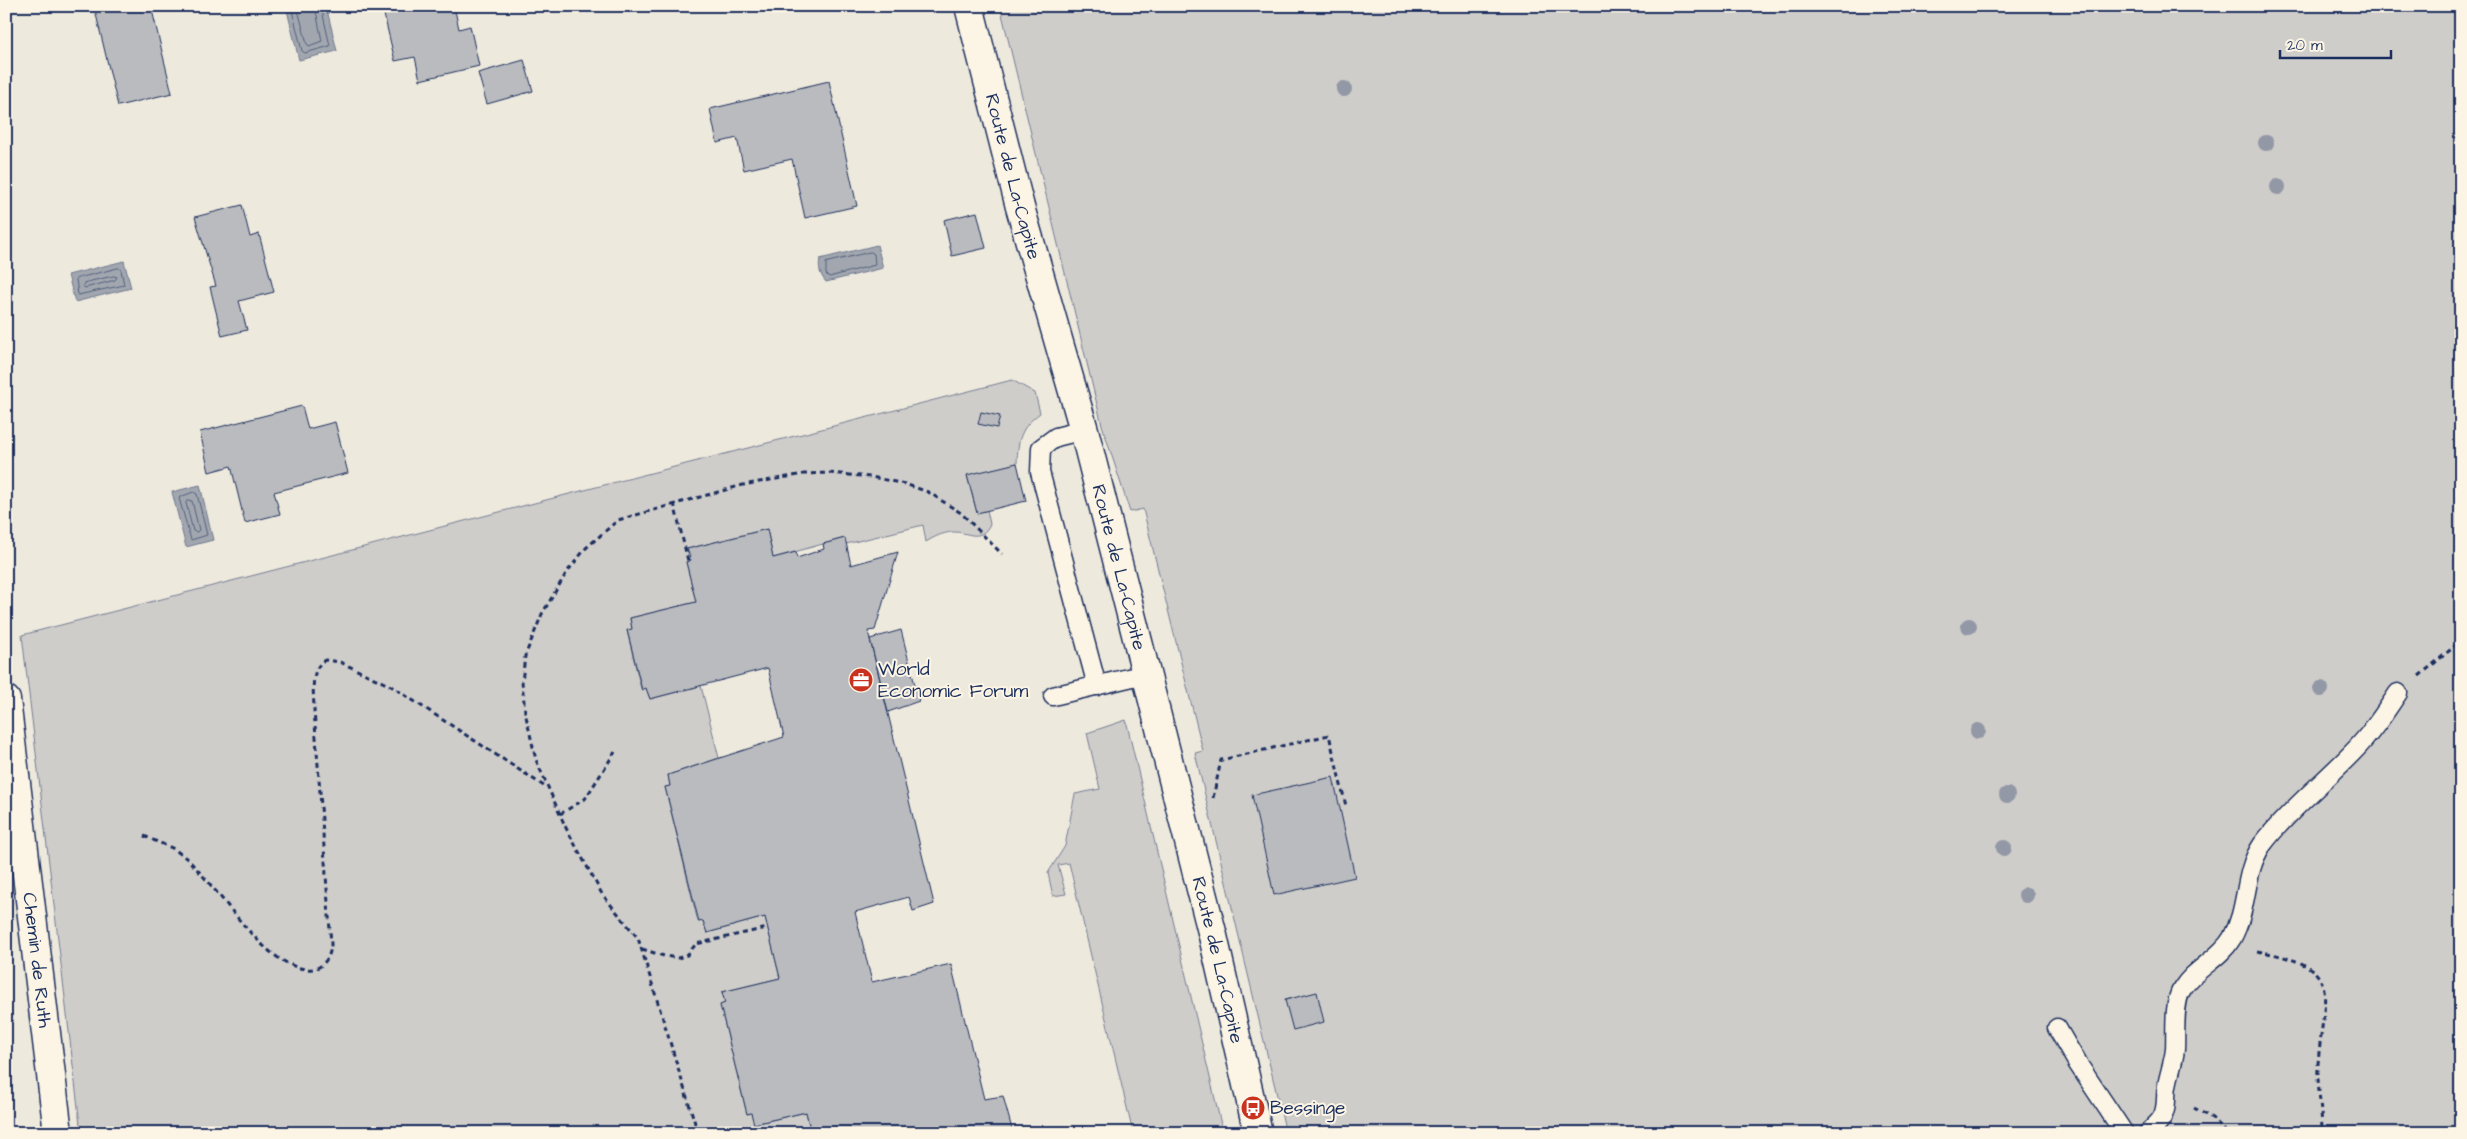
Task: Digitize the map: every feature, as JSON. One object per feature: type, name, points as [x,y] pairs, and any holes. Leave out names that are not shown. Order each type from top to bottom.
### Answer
[{"type":"street","name":"Route de La-Capite","points":[[969,6],[1023,216],[1084,430],[1213,936],[1258,1133]]},
{"type":"street","name":"Chemin de Ruth","points":[[6,700],[58,1133]]},
{"type":"lane","points":[[1084,430],[1056,437],[1041,448],[1040,472],[1097,686]]},
{"type":"lane","points":[[1053,696],[1145,674]]},
{"type":"lane","points":[[2148,1133],[2161,1119],[2165,1111],[2166,1088],[2175,1051],[2175,1021],[2181,990],[2203,966],[2217,957],[2226,946],[2244,911],[2250,871],[2255,856],[2280,824],[2359,746],[2398,693]]},
{"type":"lane","points":[[2058,1028],[2078,1064],[2124,1133]]},
{"type":"path","points":[[698,1133],[638,938],[602,894],[560,814],[530,739],[522,695],[525,656],[534,630],[557,588],[593,540],[618,520],[744,485],[804,474],[829,473],[871,477],[917,487],[961,512],[1002,554]]},
{"type":"path","points":[[674,503],[688,561]]},
{"type":"path","points":[[2398,693],[2461,641]]},
{"type":"path","points":[[144,836],[165,844],[186,858],[261,942],[276,956],[304,969],[316,968],[324,963],[331,944],[314,710],[315,670],[325,660],[340,662],[391,686],[548,788]]},
{"type":"path","points":[[1220,760],[1329,735],[1346,806]]},
{"type":"path","points":[[560,814],[585,799],[615,752]]},
{"type":"path","points":[[642,948],[664,956],[678,958],[687,955],[696,944],[767,928]]},
{"type":"path","points":[[2226,946],[2294,958],[2315,972],[2323,982],[2326,997],[2318,1065],[2322,1133]]},
{"type":"path","points":[[2165,1111],[2186,1107],[2195,1108],[2212,1118],[2228,1133]]},
{"type":"shaded area","points":[[1000,6],[2461,6],[2461,1133],[1286,1133],[1195,753],[1203,751],[1143,509],[1130,512],[1102,425]]},
{"type":"shaded area","points":[[1012,380],[1035,393],[1040,413],[1033,418],[1021,435],[1017,463],[967,476],[977,513],[987,510],[990,524],[982,534],[973,535],[952,532],[926,542],[923,525],[846,544],[844,538],[773,558],[767,529],[687,549],[691,560],[686,562],[696,602],[630,618],[632,629],[627,631],[641,689],[646,688],[650,699],[701,686],[719,758],[668,775],[670,786],[665,787],[698,922],[703,921],[707,933],[765,917],[780,978],[722,992],[725,1003],[720,1005],[747,1114],[751,1113],[755,1124],[806,1112],[811,1133],[81,1133],[22,635]]},
{"type":"shaded area","points":[[1126,720],[1223,1133],[1133,1133],[1069,863],[1058,865],[1066,894],[1053,896],[1048,873],[1065,846],[1075,794],[1100,789],[1087,733]]},
{"type":"water","points":[[286,6],[326,6],[337,51],[299,60]]},
{"type":"water","points":[[877,245],[883,268],[826,282],[822,277],[819,268],[820,259]]},
{"type":"water","points":[[124,261],[131,288],[75,302],[68,275]]},
{"type":"water","points":[[200,485],[213,540],[186,547],[172,492]]},
{"type":"building","points":[[94,6],[151,6],[172,93],[118,106]]},
{"type":"building","points":[[382,6],[454,6],[459,29],[470,26],[479,66],[420,80],[415,57],[395,61]]},
{"type":"building","points":[[524,60],[533,91],[487,104],[478,73]]},
{"type":"building","points":[[829,81],[857,206],[805,218],[792,159],[744,170],[737,138],[717,143],[710,109]]},
{"type":"building","points":[[242,205],[250,237],[259,234],[274,292],[239,301],[247,330],[222,336],[210,287],[216,286],[195,217]]},
{"type":"building","points":[[977,212],[986,248],[952,256],[944,220]]},
{"type":"building","points":[[302,406],[308,429],[335,422],[348,473],[274,492],[280,514],[245,523],[231,466],[209,472],[200,432]]},
{"type":"building","points":[[981,412],[1000,416],[997,428],[978,424]]},
{"type":"building","points":[[1017,463],[1026,501],[977,513],[967,475]]},
{"type":"building","points":[[767,529],[773,558],[796,552],[797,558],[824,549],[823,544],[845,538],[851,565],[898,552],[875,630],[868,631],[934,904],[913,911],[909,897],[855,912],[872,982],[951,964],[984,1099],[1003,1096],[1013,1133],[811,1133],[806,1112],[754,1124],[751,1113],[747,1114],[720,1005],[725,1003],[722,992],[780,978],[765,917],[707,933],[703,921],[699,922],[665,787],[670,786],[668,775],[784,737],[768,668],[650,699],[646,688],[642,690],[627,630],[632,629],[630,618],[696,602],[686,562],[691,560],[687,549]]},
{"type":"building","points":[[901,630],[919,701],[888,712],[870,639]]},
{"type":"building","points":[[1333,777],[1355,877],[1274,895],[1252,795]]},
{"type":"building","points":[[1317,992],[1324,1022],[1293,1030],[1285,1000]]},
{"type":"place","name":"World Economic Forum","points":[[861,680]]},
{"type":"place","name":"Bessinge","points":[[1253,1108]]}]
